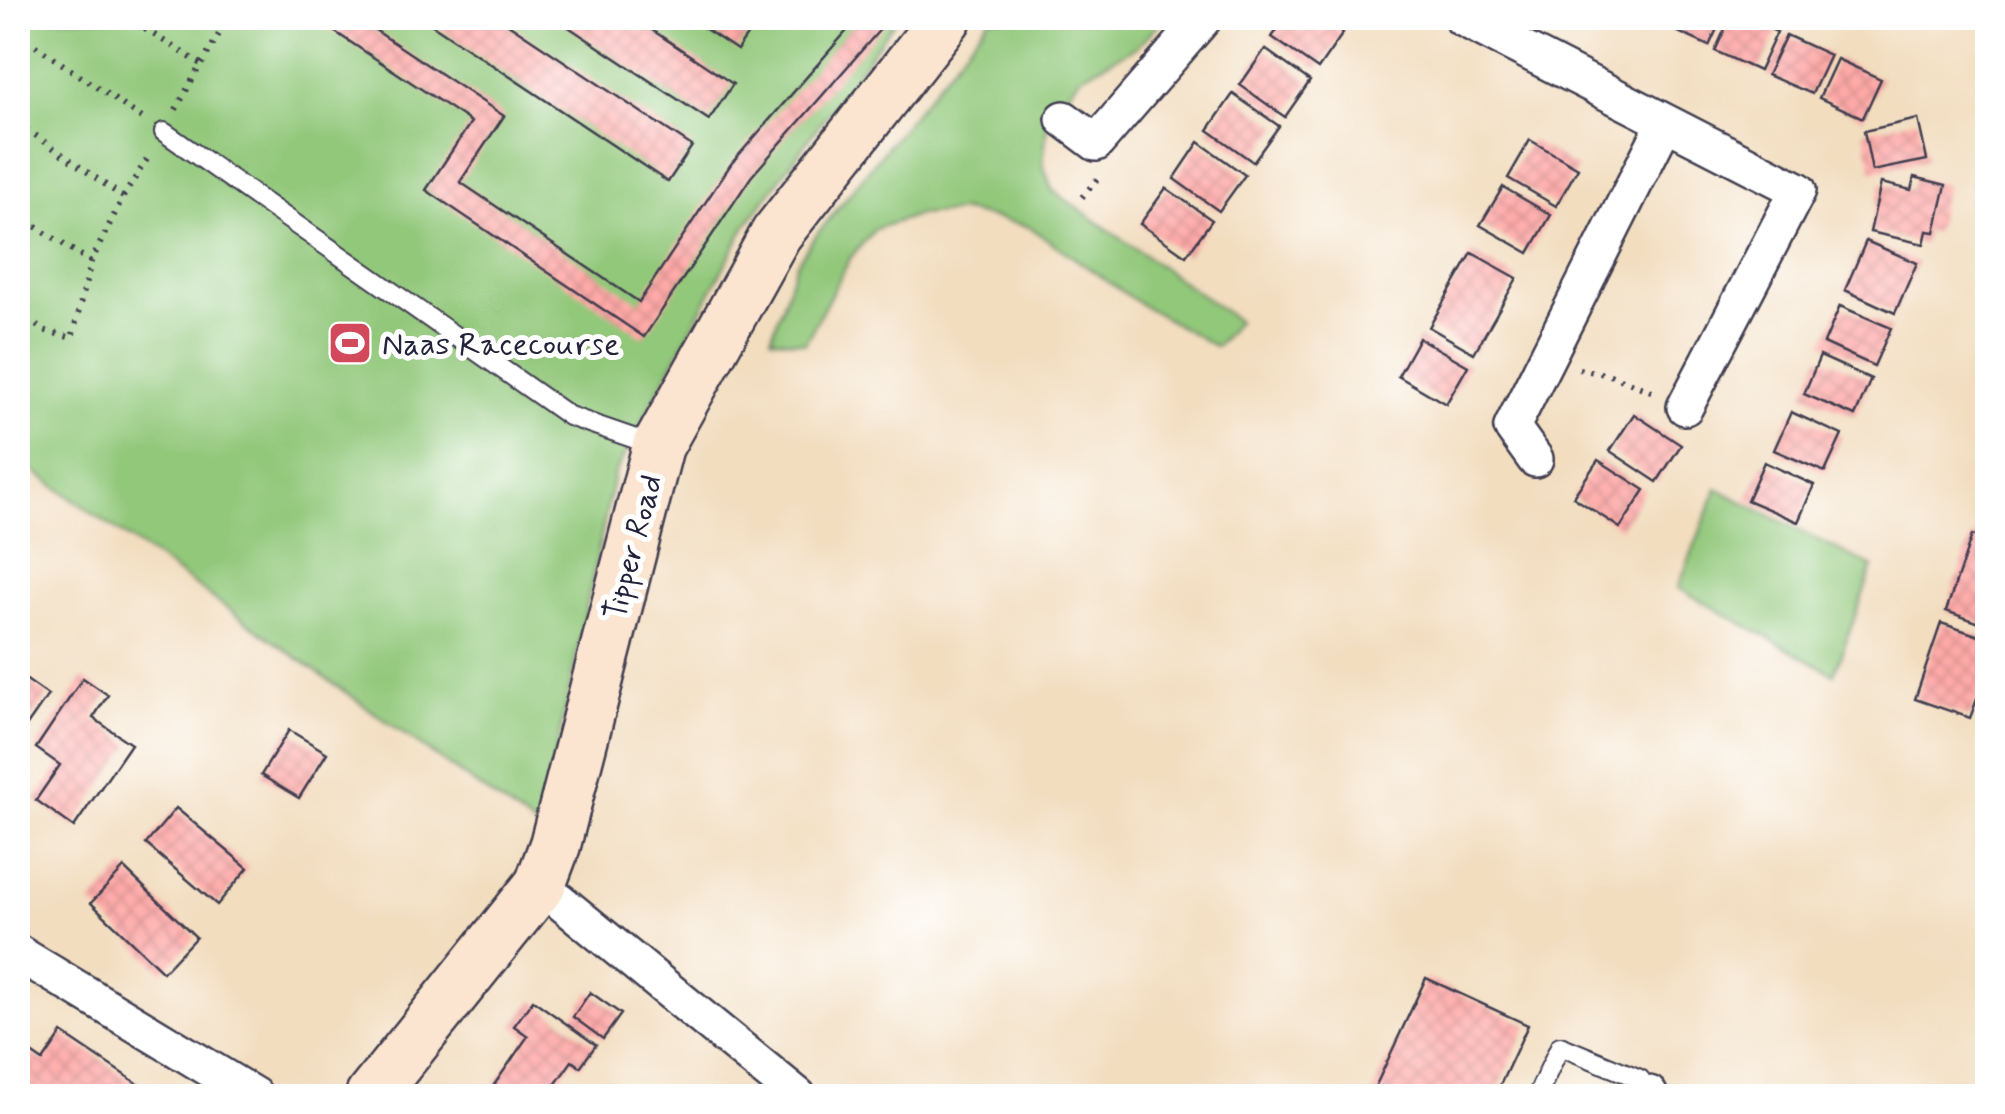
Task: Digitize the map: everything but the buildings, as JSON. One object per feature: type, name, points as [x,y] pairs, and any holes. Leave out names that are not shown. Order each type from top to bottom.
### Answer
[{"type":"street","name":"Tipper Road","points":[[371,1096],[540,885],[555,844],[658,446],[776,234],[946,18]]},
{"type":"street","points":[[1064,119],[1096,143],[1204,18]]},
{"type":"street","points":[[1462,18],[1798,190],[1685,406]]},
{"type":"street","points":[[1534,459],[1512,427],[1665,123]]},
{"type":"street","points":[[540,885],[798,1096]]},
{"type":"street","points":[[18,952],[255,1096]]},
{"type":"lane","points":[[164,132],[569,416],[658,446]]},
{"type":"lane","points":[[1537,1096],[1560,1046],[1640,1079],[1648,1095]]},
{"type":"path","points":[[127,18],[201,64]]},
{"type":"path","points":[[18,313],[44,330],[72,338],[91,262],[123,197],[228,18]]},
{"type":"path","points":[[18,34],[164,132]]},
{"type":"path","points":[[18,123],[123,197]]},
{"type":"path","points":[[18,215],[91,262]]},
{"type":"path","points":[[1570,373],[1582,368],[1610,375],[1685,406]]},
{"type":"green space","name":"Naas Racecourse","points":[[18,18],[897,18],[745,227],[614,475],[540,830],[18,460]]},
{"type":"green space","points":[[990,18],[1164,18],[1139,45],[1080,77],[1047,126],[1043,164],[1052,190],[1238,321],[1216,347],[1137,302],[1030,227],[965,211],[917,215],[875,229],[851,257],[805,343],[771,338],[797,263],[811,242]]},
{"type":"green space","points":[[1717,489],[1873,567],[1834,674],[1678,588]]},
{"type":"place","name":"Naas Racecourse","points":[[350,343]]}]
